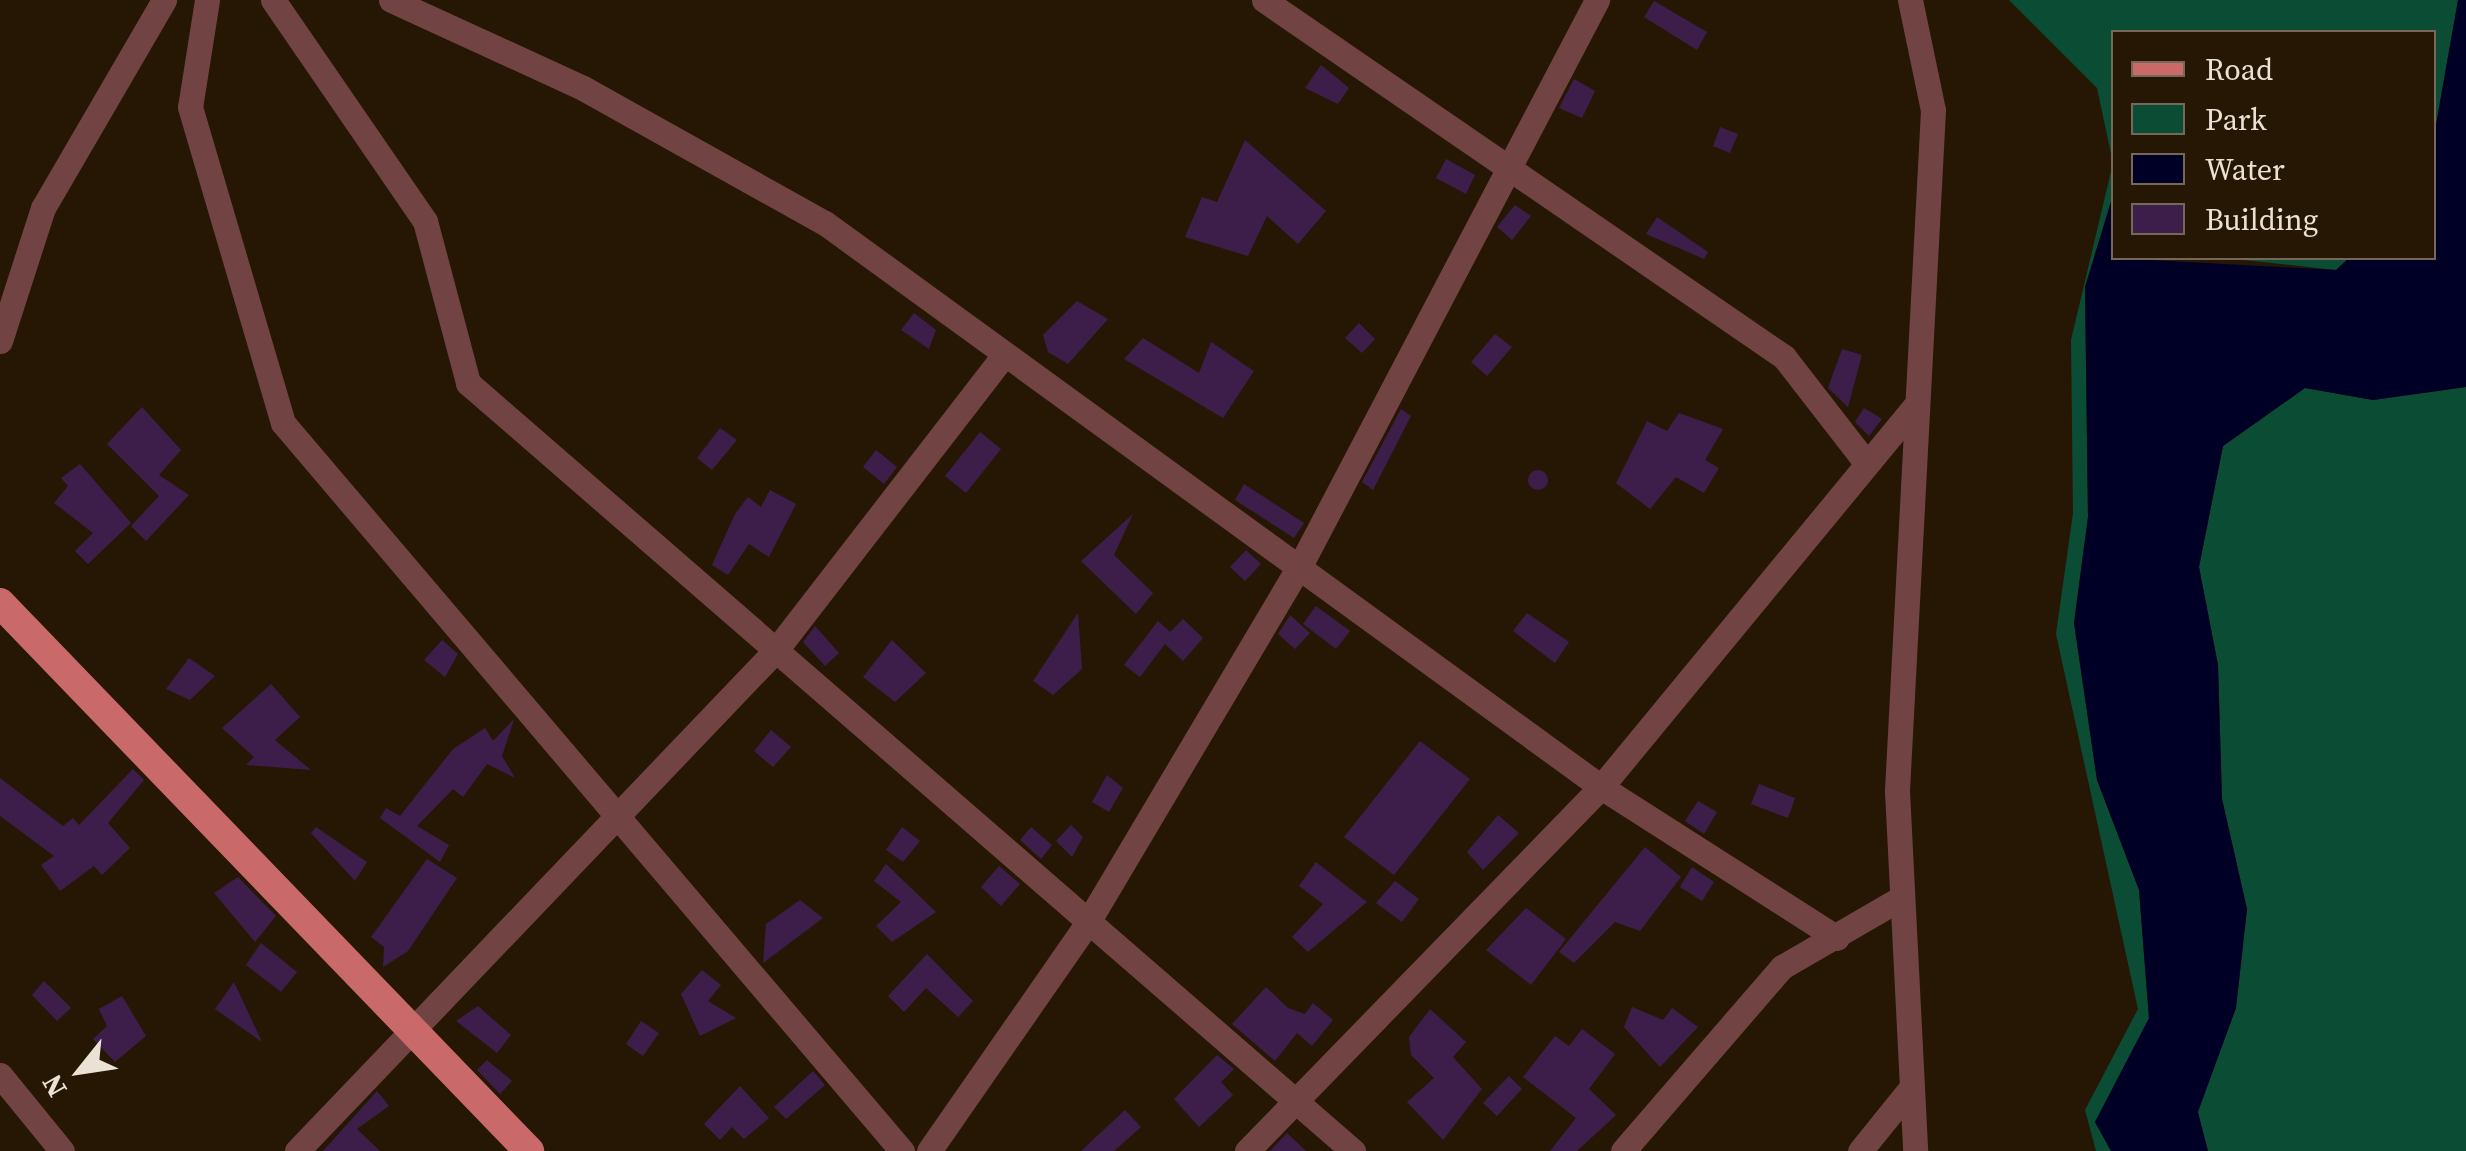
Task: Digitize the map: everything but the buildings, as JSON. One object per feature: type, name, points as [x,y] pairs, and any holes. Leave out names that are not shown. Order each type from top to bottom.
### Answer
[{"type":"main road","points":[[0,603],[415,1026],[530,1151]]},
{"type":"street","points":[[0,340],[43,208],[164,0]]},
{"type":"street","points":[[206,0],[190,107],[283,423],[618,810],[902,1151]]},
{"type":"street","points":[[273,0],[425,221],[468,382],[1353,1151]]},
{"type":"street","points":[[391,0],[584,88],[825,223],[1302,562],[1600,787],[1837,938]]},
{"type":"street","points":[[1264,0],[1512,163],[1784,357],[1867,464]]},
{"type":"street","points":[[930,1151],[1088,922],[1302,562],[1597,0]]},
{"type":"street","points":[[1910,0],[1933,110],[1897,792],[1907,1093],[1914,1151]]},
{"type":"street","points":[[297,1151],[618,810],[776,650],[1005,354]]},
{"type":"street","points":[[1247,1151],[1600,787],[1918,403]]},
{"type":"street","points":[[1623,1151],[1782,966],[1837,938],[1900,898]]},
{"type":"street","points":[[0,1075],[62,1151]]},
{"type":"street","points":[[1860,1151],[1907,1093]]},
{"type":"green space","points":[[2009,0],[2458,0],[2436,125],[2436,30],[2111,30],[2111,154],[2097,88]]},
{"type":"green space","points":[[2111,171],[2111,202],[2085,287],[2088,517],[2074,623],[2097,780],[2139,890],[2149,1019],[2095,1122],[2111,1151],[2096,1151],[2085,1110],[2138,1009],[2056,634],[2073,513],[2071,340]]},
{"type":"green space","points":[[2244,260],[2347,260],[2336,270]]},
{"type":"green space","points":[[2466,387],[2466,1151],[2208,1151],[2197,1112],[2236,1008],[2247,909],[2222,799],[2218,665],[2199,567],[2223,446],[2305,388],[2373,400]]},
{"type":"water","points":[[2458,0],[2466,0],[2466,387],[2373,400],[2305,388],[2223,446],[2199,567],[2218,665],[2222,799],[2247,909],[2236,1008],[2198,1112],[2208,1151],[2111,1151],[2095,1122],[2149,1018],[2139,890],[2097,780],[2074,623],[2088,517],[2085,287],[2111,202],[2111,260],[2336,270],[2347,260],[2436,260],[2436,125]]}]
